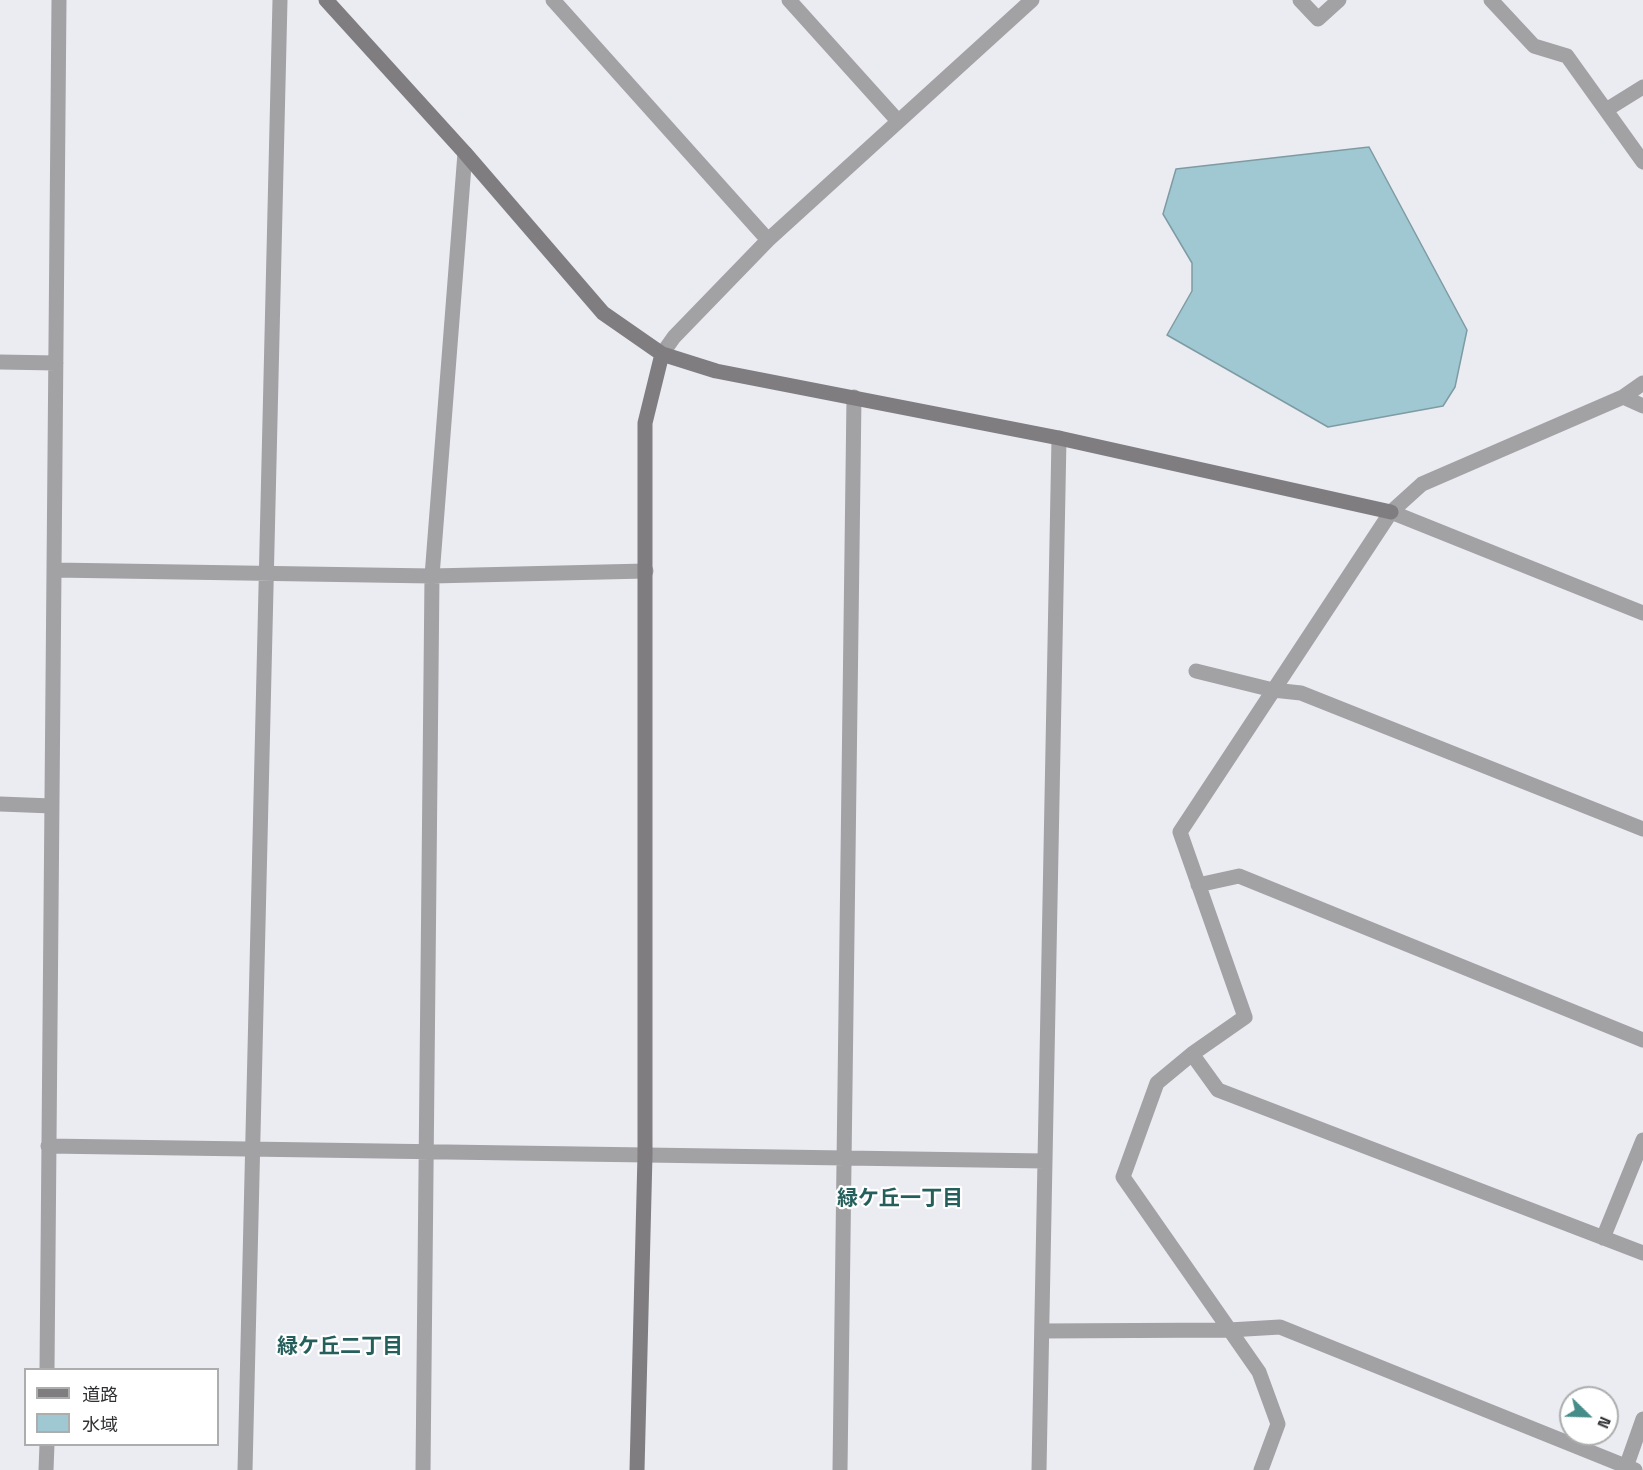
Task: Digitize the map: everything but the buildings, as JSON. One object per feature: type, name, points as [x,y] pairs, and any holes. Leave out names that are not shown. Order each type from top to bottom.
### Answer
[{"type":"street","points":[[47,1368],[59,0]]},
{"type":"street","points":[[245,1470],[280,0]]},
{"type":"street","points":[[326,0],[465,153],[603,313],[662,354],[716,371],[1059,438],[1391,512],[1643,613]]},
{"type":"street","points":[[553,0],[768,240]]},
{"type":"street","points":[[789,0],[898,121]]},
{"type":"street","points":[[1300,0],[1318,20],[1339,0]]},
{"type":"street","points":[[1491,0],[1534,46],[1567,56],[1643,162]]},
{"type":"street","points":[[637,1470],[645,1155],[645,423],[662,354],[674,337],[768,240],[1028,1]]},
{"type":"street","points":[[1606,110],[1643,87]]},
{"type":"street","points":[[423,1470],[432,576],[465,153]]},
{"type":"street","points":[[0,362],[56,363]]},
{"type":"street","points":[[1261,1470],[1278,1424],[1258,1372],[1123,1177],[1157,1083],[1192,1054],[1245,1017],[1180,832],[1391,512],[1422,484],[1623,398],[1643,383]]},
{"type":"street","points":[[840,1470],[854,397]]},
{"type":"street","points":[[1623,398],[1643,406]]},
{"type":"street","points":[[1039,1470],[1059,438]]},
{"type":"street","points":[[54,570],[432,576],[646,571]]},
{"type":"street","points":[[1196,671],[1273,690],[1301,693],[1643,829]]},
{"type":"street","points":[[0,804],[52,806]]},
{"type":"street","points":[[1198,885],[1239,876],[1643,1040]]},
{"type":"street","points":[[1192,1054],[1218,1090],[1643,1253]]},
{"type":"street","points":[[1604,1238],[1643,1140]]},
{"type":"street","points":[[48,1146],[1045,1161]]},
{"type":"street","points":[[1042,1330],[1229,1330],[1280,1327],[1629,1469],[1643,1419]]},
{"type":"street","points":[[46,1446],[46,1470]]},
{"type":"water","points":[[1369,147],[1467,330],[1455,387],[1443,406],[1328,427],[1167,335],[1192,291],[1192,263],[1163,214],[1176,169]]},
{"type":"district","name":"緑ケ丘一丁目","points":[[900,1199]]},
{"type":"district","name":"緑ケ丘二丁目","points":[[340,1347]]}]
